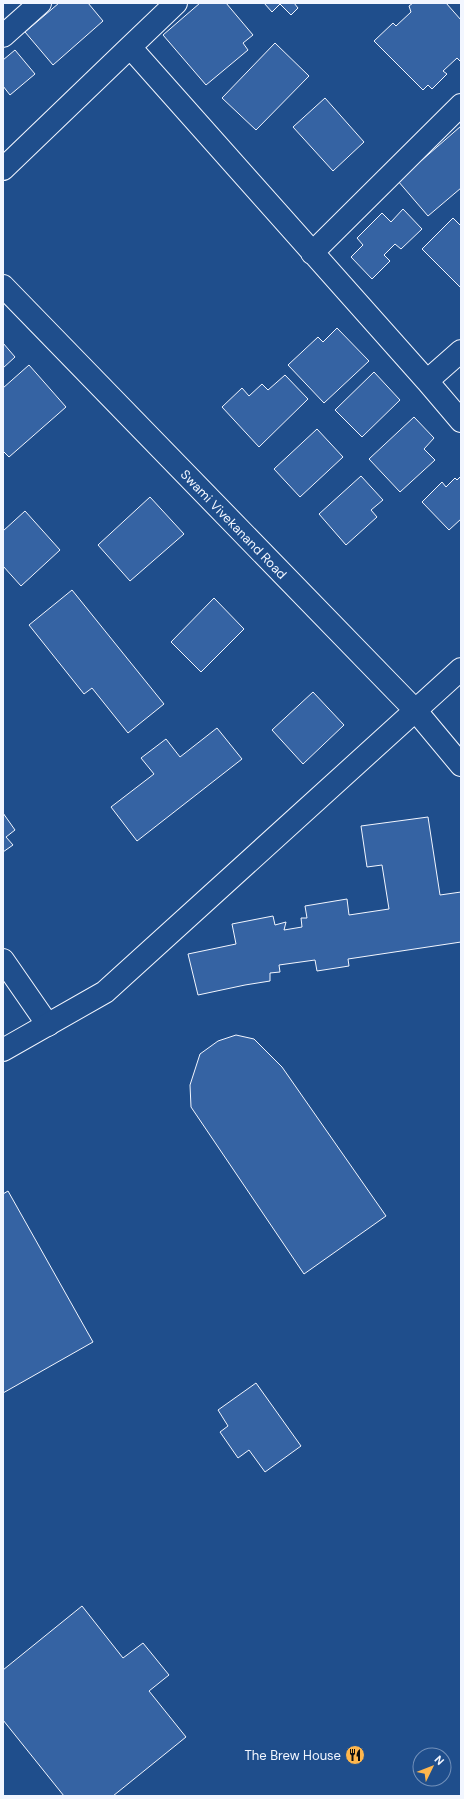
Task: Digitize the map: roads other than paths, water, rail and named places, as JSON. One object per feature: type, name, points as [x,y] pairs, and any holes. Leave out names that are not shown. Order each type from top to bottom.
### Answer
[{"type":"street","points":[[3,36],[40,3]]},
{"type":"street","points":[[3,169],[176,3]]},
{"type":"street","points":[[130,47],[461,421]]},
{"type":"street","points":[[312,253],[461,105]]},
{"type":"street","name":"Swami Vivekanand Road","points":[[3,286],[416,711],[461,765]]},
{"type":"street","points":[[426,381],[461,351]]},
{"type":"street","points":[[3,1050],[105,992],[461,669]]},
{"type":"street","points":[[3,960],[48,1025]]},
{"type":"place","name":"The Brew House","points":[[355,1755]]}]
